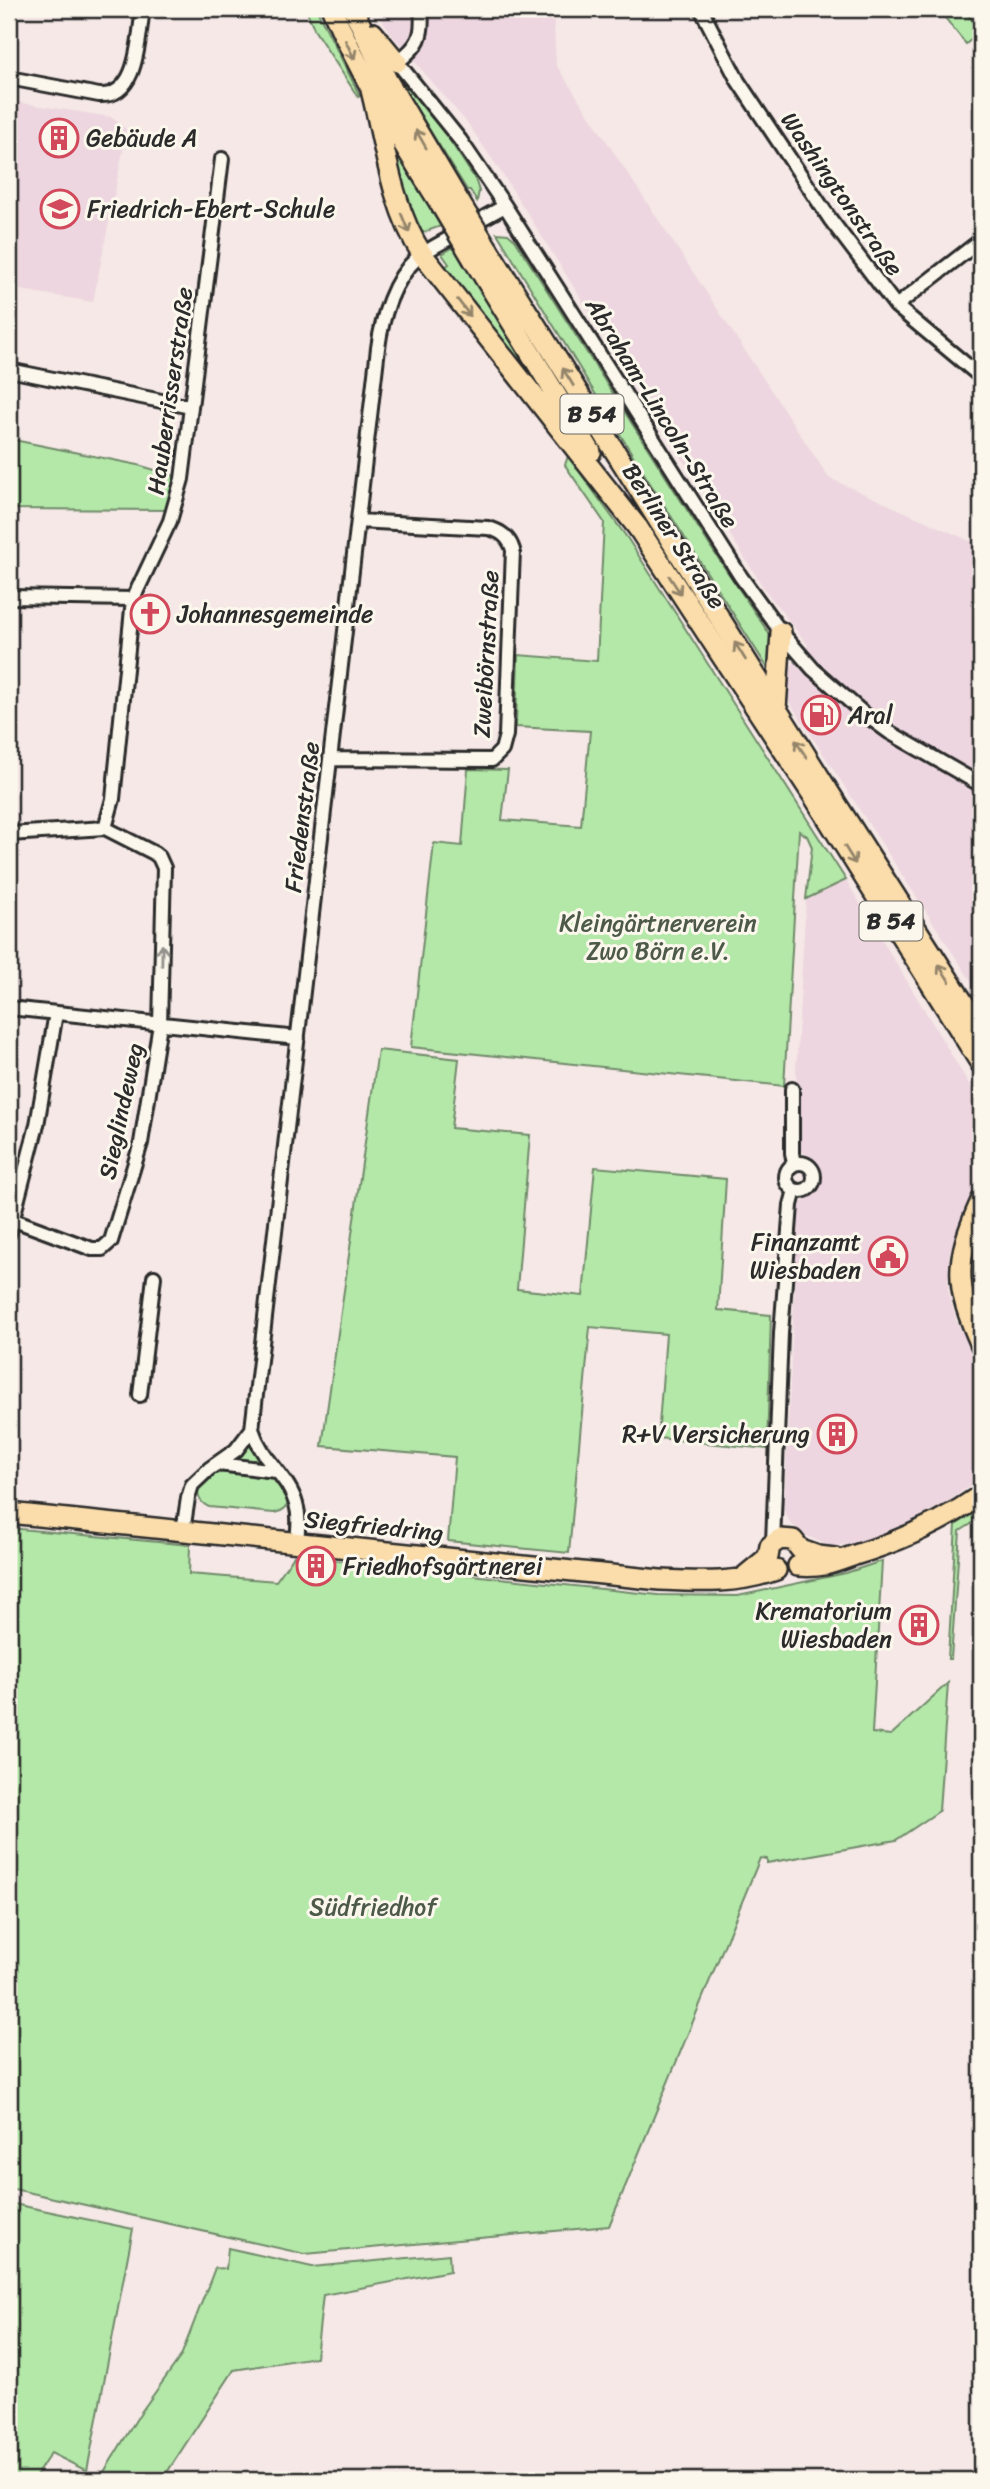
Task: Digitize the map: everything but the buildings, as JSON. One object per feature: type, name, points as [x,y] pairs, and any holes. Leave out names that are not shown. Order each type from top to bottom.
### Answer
[{"type":"main road","name":"Berliner Straße","points":[[332,9],[371,90],[449,202],[776,709],[827,789],[975,1037]]},
{"type":"main road","name":"Berliner Straße","points":[[354,9],[449,202]]},
{"type":"main road","points":[[354,9],[397,62]]},
{"type":"main road","points":[[371,90],[400,210],[410,236],[638,527]]},
{"type":"main road","name":"Berliner Straße","points":[[481,254],[638,527],[975,1037]]},
{"type":"main road","points":[[776,709],[781,632]]},
{"type":"main road","points":[[975,1037],[981,1074]]},
{"type":"main road","name":"B 54","points":[[975,1037],[981,1064]]},
{"type":"main road","points":[[981,1201],[965,1238],[960,1277],[967,1310],[981,1345]]},
{"type":"main road","name":"Siegfriedring","points":[[9,1513],[660,1580],[703,1582],[757,1577],[784,1554],[825,1566],[904,1539],[943,1521],[981,1495]]},
{"type":"street","points":[[9,78],[99,95],[118,92],[130,78],[143,9]]},
{"type":"street","points":[[397,62],[411,52],[421,35],[421,9]]},
{"type":"street","name":"Washingtonstraße","points":[[701,9],[738,81],[830,219],[896,306],[981,377]]},
{"type":"street","name":"Abraham-Lincoln-Straße","points":[[397,62],[460,140],[505,206],[741,577],[781,632],[813,670],[863,713],[889,732],[981,785]]},
{"type":"street","name":"Hauberrisserstraße","points":[[105,828],[113,799],[132,599],[176,506],[182,479],[222,159]]},
{"type":"street","points":[[485,217],[505,206]]},
{"type":"street","name":"Friedenstraße","points":[[252,1429],[379,341],[385,313],[404,275],[422,254],[450,238]]},
{"type":"street","points":[[896,306],[981,240]]},
{"type":"street","points":[[9,370],[191,407]]},
{"type":"street","name":"Zweibörnstraße","points":[[330,759],[492,760],[502,750],[506,735],[513,550],[511,543],[501,533],[488,528],[358,521]]},
{"type":"street","points":[[9,597],[132,599]]},
{"type":"street","points":[[9,834],[105,828]]},
{"type":"street","name":"Sieglindeweg","points":[[11,1227],[92,1249],[107,1246],[114,1232],[141,1143],[160,1024],[163,863],[154,853],[105,828]]},
{"type":"street","points":[[9,1008],[298,1038]]},
{"type":"street","points":[[11,1227],[37,1125],[56,1013]]},
{"type":"street","points":[[792,1088],[794,1164],[786,1175],[788,1184],[795,1190],[808,1189],[814,1177],[808,1165],[794,1164]]},
{"type":"street","points":[[784,1554],[774,1505],[781,1333],[795,1190]]},
{"type":"street","points":[[140,1395],[154,1277]]},
{"type":"street","points":[[183,1531],[192,1485],[236,1450],[252,1429]]},
{"type":"street","points":[[252,1429],[259,1448],[296,1502],[299,1521],[297,1542]]},
{"type":"street","points":[[218,1464],[276,1471]]},
{"type":"shaded area","points":[[375,9],[553,9],[556,65],[829,478],[981,546],[981,996],[783,692],[790,668],[808,645],[765,590],[469,125],[392,35]]},
{"type":"shaded area","name":"Friedrich-Ebert-Schule","points":[[9,101],[111,117],[127,130],[93,302],[9,288]]},
{"type":"shaded area","points":[[846,880],[981,1104],[981,1175],[953,1239],[949,1256],[948,1290],[956,1320],[981,1368],[981,1478],[947,1502],[906,1524],[861,1543],[830,1546],[805,1535],[790,1523],[784,1510],[798,1211],[801,1203],[815,1191],[821,1178],[818,1166],[800,1149],[796,1071],[806,899]]},
{"type":"green space","points":[[306,9],[317,10],[360,96],[358,97],[315,31]]},
{"type":"green space","points":[[949,9],[963,9],[981,31],[966,44],[942,14]]},
{"type":"green space","points":[[394,67],[443,130],[475,179],[479,191],[477,201],[470,190],[467,190],[398,79],[392,68]]},
{"type":"green space","points":[[383,123],[441,226],[416,235]]},
{"type":"green space","points":[[497,233],[508,234],[515,240],[773,640],[774,678],[648,480]]},
{"type":"green space","points":[[454,247],[577,439],[441,270],[449,264],[442,254]]},
{"type":"green space","points":[[9,439],[138,465],[175,476],[171,510],[9,509]]},
{"type":"green space","name":"Kleingärtnerverein Zwo Börn e.V.","points":[[568,456],[628,539],[846,880],[806,899],[812,847],[807,836],[799,831],[784,1086],[411,1047],[434,843],[462,846],[468,769],[508,770],[502,820],[581,826],[590,731],[516,727],[518,655],[597,661],[604,522],[565,465]]},
{"type":"green space","points":[[378,1050],[459,1059],[451,1128],[530,1135],[517,1289],[583,1296],[595,1167],[726,1179],[718,1310],[771,1315],[767,1449],[658,1438],[666,1334],[590,1327],[569,1553],[448,1541],[455,1457],[322,1446]]},
{"type":"green space","points":[[251,1441],[263,1464],[237,1460]]},
{"type":"green space","points":[[225,1472],[276,1479],[290,1497],[288,1503],[283,1510],[274,1513],[209,1507],[201,1502],[198,1487],[209,1475]]},
{"type":"green space","points":[[981,1508],[981,1518],[960,1531],[951,1659],[948,1659],[956,1525]]},
{"type":"green space","name":"Südfriedhof","points":[[9,1528],[190,1545],[189,1574],[276,1581],[294,1556],[658,1595],[738,1596],[846,1573],[882,1561],[872,1733],[891,1735],[948,1683],[939,1811],[896,1840],[767,1863],[767,1859],[760,1858],[609,2226],[305,2254],[9,2188]]},
{"type":"green space","points":[[9,2203],[133,2229],[87,2471],[51,2453],[33,2480],[9,2480]]},
{"type":"green space","points":[[228,2248],[312,2267],[449,2254],[450,2271],[323,2295],[316,2357],[234,2370],[162,2480],[99,2480],[139,2415],[181,2356],[215,2268],[226,2269]]},
{"type":"place","name":"Gebäude A","points":[[59,138]]},
{"type":"place","name":"Friedrich-Ebert-Schule","points":[[60,209]]},
{"type":"place","name":"Johannesgemeinde","points":[[150,614]]},
{"type":"place","name":"Aral","points":[[821,715]]},
{"type":"place","name":"Finanzamt Wiesbaden","points":[[888,1256]]},
{"type":"place","name":"R+V Versicherung","points":[[837,1434]]},
{"type":"place","name":"Friedhofsgärtnerei","points":[[316,1566]]},
{"type":"place","name":"Krematorium Wiesbaden","points":[[919,1625]]}]
